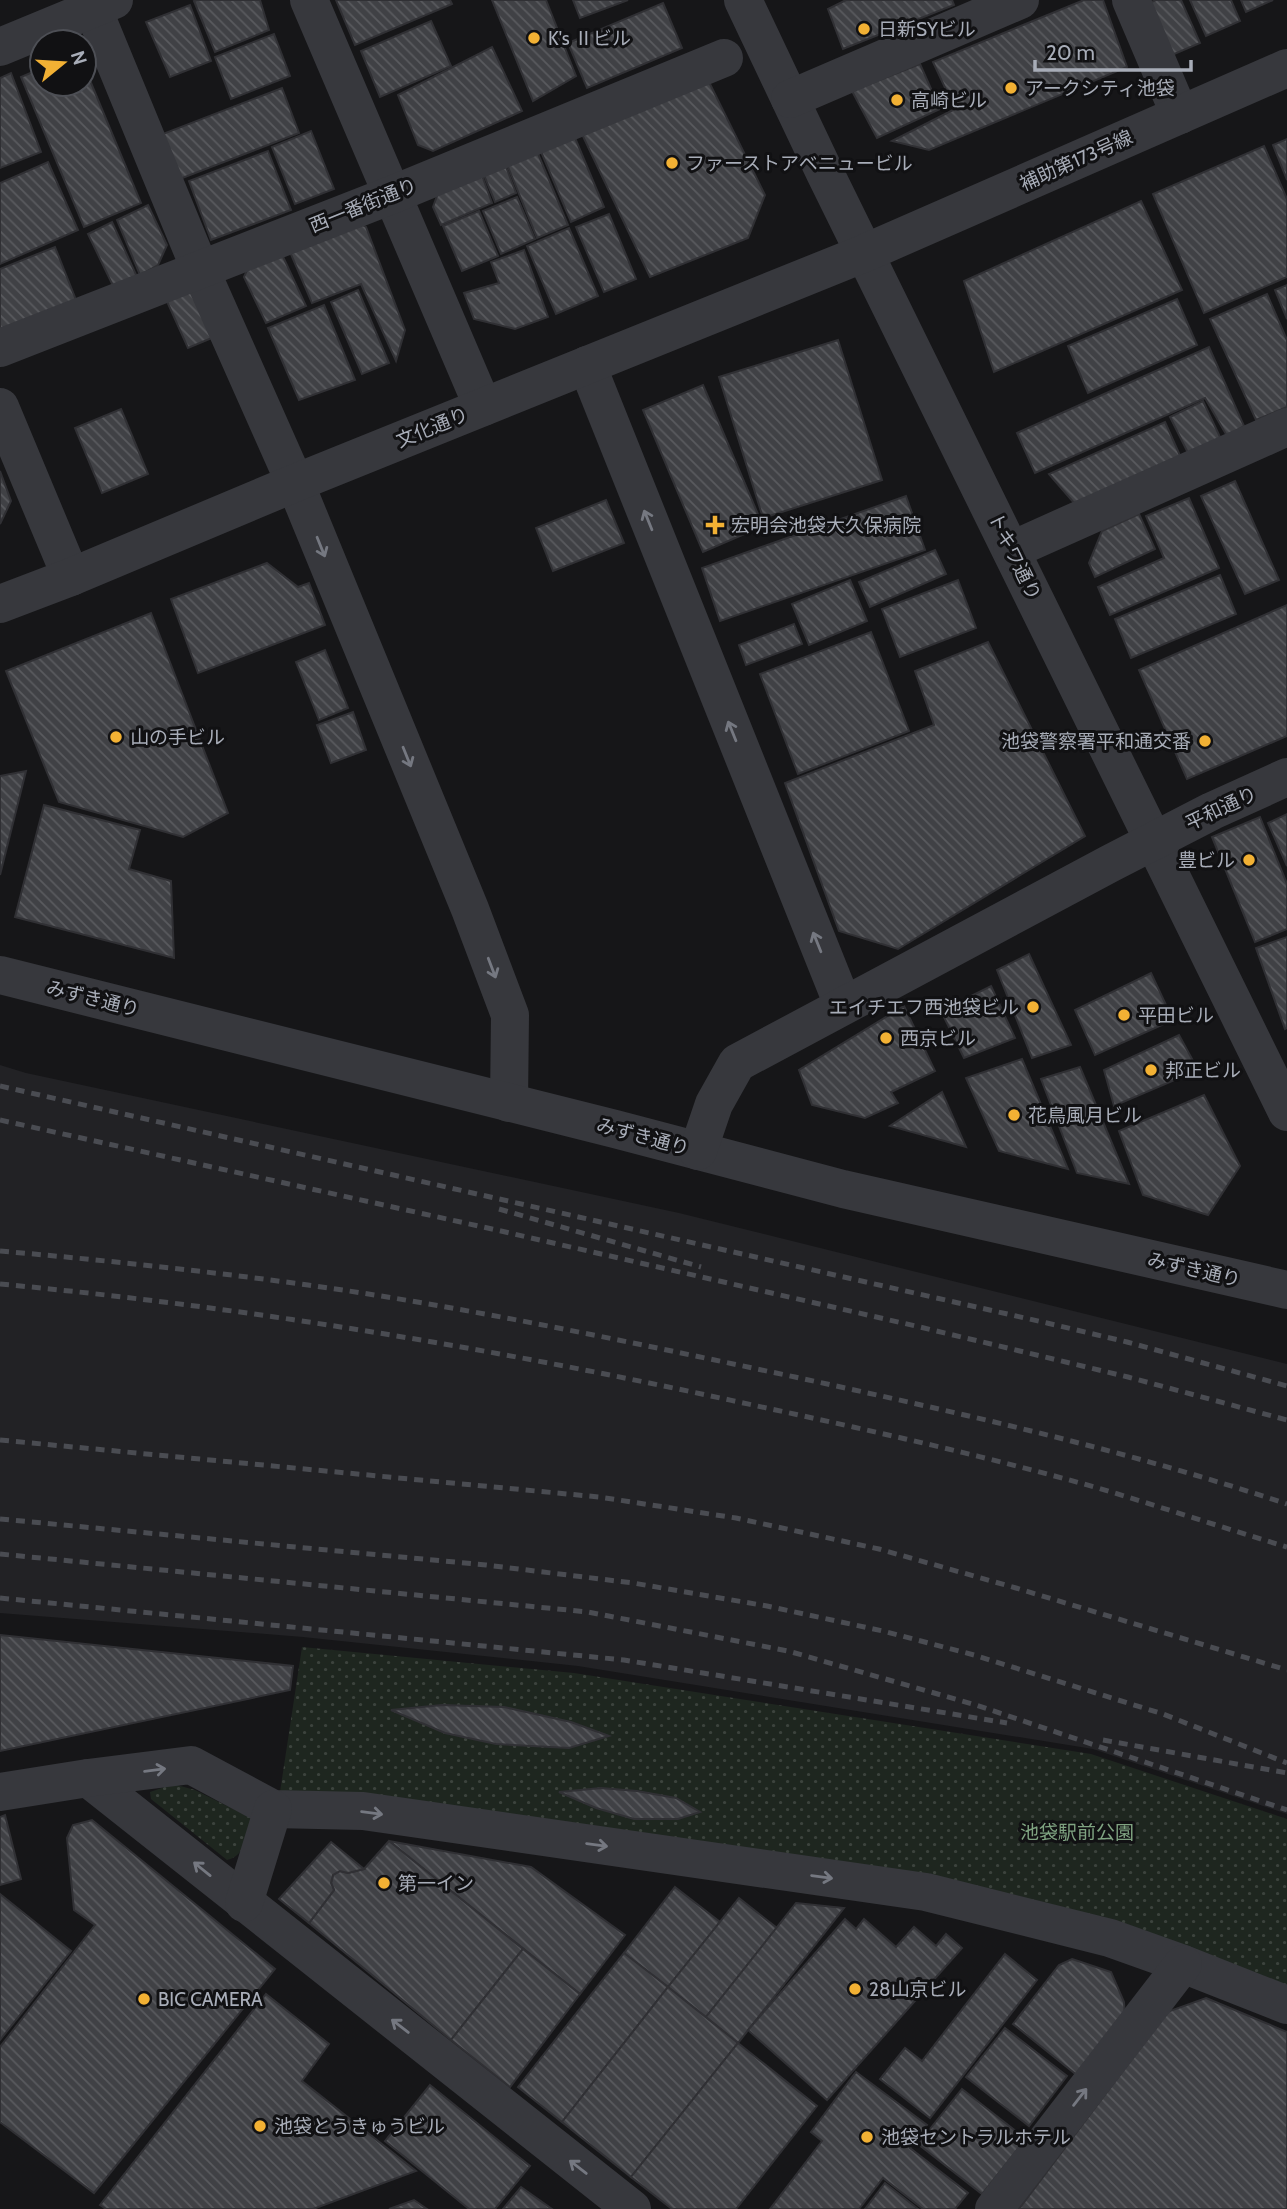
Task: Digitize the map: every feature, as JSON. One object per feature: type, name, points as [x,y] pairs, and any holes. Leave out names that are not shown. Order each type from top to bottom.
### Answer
[{"type":"street","points":[[309,0],[483,407]]},
{"type":"street","name":"トキワ通り","points":[[743,0],[1287,1112]]},
{"type":"street","points":[[790,99],[1020,0]]},
{"type":"street","points":[[1132,0],[1180,115]]},
{"type":"street","points":[[0,47],[103,5],[200,269],[295,483],[470,909],[510,1015],[509,1103]]},
{"type":"street","name":"西一番街通り","points":[[0,348],[394,194],[724,58]]},
{"type":"street","name":"補助第173号線","points":[[865,253],[1287,68]]},
{"type":"street","name":"文化通り","points":[[0,604],[865,253]]},
{"type":"street","points":[[587,365],[843,1006]]},
{"type":"street","points":[[0,407],[71,577]]},
{"type":"street","points":[[1012,550],[1287,427]]},
{"type":"street","name":"平和通り","points":[[698,1151],[714,1104],[737,1063],[1155,840],[1287,777]]},
{"type":"street","name":"みずき通り","points":[[0,975],[843,1189],[1287,1290]]},
{"type":"street","points":[[0,1792],[191,1765],[273,1810],[362,1811],[926,1892],[1110,1938],[1184,1964],[1287,2006]]},
{"type":"street","points":[[88,1778],[632,2209]]},
{"type":"street","points":[[244,1903],[273,1810]]},
{"type":"street","points":[[994,2209],[1184,1964]]},
{"type":"shaded area","points":[[0,1065],[26,1073],[679,1213],[1287,1364],[1287,1814],[1093,1749],[578,1666],[303,1637],[0,1613]]},
{"type":"green space","name":"池袋駅前公園","points":[[302,1647],[574,1673],[1091,1754],[1287,1819],[1287,1989],[1194,1951],[280,1792]]},
{"type":"green space","points":[[173,1784],[195,1790],[251,1818],[245,1844],[238,1854],[227,1860],[151,1799],[150,1792]]},
{"type":"building","points":[[260,0],[269,30],[215,52],[194,1]]},
{"type":"building","points":[[336,0],[450,0],[452,4],[355,45]]},
{"type":"building","name":"K's Ⅱビル","points":[[492,0],[546,0],[576,76],[533,101]]},
{"type":"building","points":[[573,0],[628,0],[580,18]]},
{"type":"building","name":"日新SYビル","points":[[846,0],[952,0],[954,5],[843,49],[828,9]]},
{"type":"building","name":"アークシティ池袋","points":[[1084,0],[1103,0],[1127,67],[929,150],[892,141],[955,109],[933,62]]},
{"type":"building","points":[[1156,0],[1181,0],[1200,43],[1165,58],[1142,6]]},
{"type":"building","points":[[1190,0],[1231,0],[1240,21],[1206,36]]},
{"type":"building","points":[[1241,0],[1273,0],[1246,12]]},
{"type":"building","points":[[663,3],[682,48],[587,88],[568,43]]},
{"type":"building","points":[[190,5],[211,61],[170,77],[146,22]]},
{"type":"building","points":[[431,21],[451,66],[380,97],[361,51]]},
{"type":"building","points":[[274,34],[290,76],[231,99],[215,57]]},
{"type":"building","points":[[492,47],[522,111],[433,151],[418,145],[398,95]]},
{"type":"building","name":"高崎ビル","points":[[920,64],[940,109],[877,138],[852,91]]},
{"type":"building","points":[[11,73],[41,152],[0,168],[0,78]]},
{"type":"building","points":[[28,74],[28,94],[21,77]]},
{"type":"building","name":"ファーストアベニュービル","points":[[707,78],[765,195],[748,238],[650,277],[580,130]]},
{"type":"building","points":[[282,88],[299,133],[172,182],[155,137]]},
{"type":"building","points":[[30,98],[97,98],[141,203],[84,227]]},
{"type":"building","points":[[311,131],[334,189],[295,204],[272,147]]},
{"type":"building","points":[[573,133],[604,207],[571,222],[539,147]]},
{"type":"building","points":[[1287,139],[1287,180],[1273,145]]},
{"type":"building","points":[[1264,146],[1287,199],[1287,277],[1204,313],[1153,194]]},
{"type":"building","points":[[536,149],[568,225],[537,238],[506,162]]},
{"type":"building","points":[[268,151],[291,210],[211,240],[189,181]]},
{"type":"building","points":[[503,159],[516,193],[495,202],[481,168]]},
{"type":"building","points":[[48,162],[78,230],[0,264],[0,183]]},
{"type":"building","points":[[480,170],[492,203],[441,225],[433,207],[441,185]]},
{"type":"building","points":[[517,197],[535,239],[501,254],[483,211]]},
{"type":"building","points":[[1141,201],[1182,290],[994,372],[964,281]]},
{"type":"building","points":[[148,205],[167,245],[158,265],[140,275],[117,220]]},
{"type":"building","points":[[479,211],[498,256],[462,271],[443,226]]},
{"type":"building","points":[[609,214],[636,279],[604,292],[576,227]]},
{"type":"building","points":[[352,219],[366,227],[405,330],[396,361],[361,284],[312,303],[287,245]]},
{"type":"building","points":[[112,222],[138,279],[115,290],[88,234]]},
{"type":"building","points":[[569,228],[598,296],[556,314],[527,246]]},
{"type":"building","points":[[55,247],[76,300],[0,330],[0,269]]},
{"type":"building","points":[[279,248],[306,306],[266,323],[244,277],[252,259]]},
{"type":"building","points":[[524,250],[548,317],[515,329],[474,319],[464,293],[499,283],[491,262]]},
{"type":"building","points":[[1287,285],[1287,319],[1275,290]]},
{"type":"building","points":[[189,286],[226,332],[188,348],[165,297]]},
{"type":"building","points":[[358,290],[389,363],[362,374],[331,302]]},
{"type":"building","points":[[1267,294],[1287,340],[1287,407],[1256,420],[1210,319]]},
{"type":"building","points":[[1177,299],[1197,345],[1088,393],[1068,346]]},
{"type":"building","points":[[324,305],[355,380],[299,400],[268,328]]},
{"type":"building","points":[[838,340],[882,480],[763,518],[719,377]]},
{"type":"building","points":[[1209,347],[1244,426],[1227,436],[1205,398],[1035,473],[1017,433]]},
{"type":"building","points":[[703,385],[763,526],[703,552],[643,410]]},
{"type":"building","points":[[1203,401],[1221,439],[1189,455],[1170,417]]},
{"type":"building","points":[[121,409],[148,474],[102,493],[75,428]]},
{"type":"building","points":[[1165,422],[1182,460],[1075,504],[1049,474]]},
{"type":"building","points":[[0,471],[11,501],[0,524]]},
{"type":"building","points":[[1235,481],[1279,580],[1245,594],[1201,496]]},
{"type":"building","points":[[906,496],[925,550],[720,621],[702,568]]},
{"type":"building","points":[[1189,498],[1219,568],[1110,615],[1098,587],[1164,558],[1146,516]]},
{"type":"building","points":[[606,500],[624,543],[553,571],[536,528]]},
{"type":"building","points":[[1139,514],[1155,549],[1095,577],[1089,563],[1102,531]]},
{"type":"building","points":[[935,550],[946,574],[870,607],[859,582]]},
{"type":"building","points":[[267,563],[298,587],[309,583],[325,625],[198,673],[171,599]]},
{"type":"building","points":[[1220,575],[1236,614],[1131,658],[1115,619]]},
{"type":"building","points":[[850,580],[867,621],[809,645],[792,604]]},
{"type":"building","points":[[958,580],[976,628],[900,657],[882,609]]},
{"type":"building","points":[[1287,605],[1287,736],[1187,779],[1139,670]]},
{"type":"building","name":"山の手ビル","points":[[151,613],[228,813],[183,837],[59,802],[6,671]]},
{"type":"building","points":[[794,624],[802,644],[746,665],[739,645]]},
{"type":"building","points":[[871,632],[909,731],[798,774],[760,674]]},
{"type":"building","points":[[988,642],[1085,836],[898,949],[839,931],[785,783],[934,725],[915,671]]},
{"type":"building","points":[[325,650],[348,708],[319,720],[296,662]]},
{"type":"building","points":[[353,712],[366,750],[331,763],[317,725]]},
{"type":"building","points":[[26,771],[0,875],[0,776]]},
{"type":"building","points":[[44,805],[140,830],[129,869],[171,881],[174,958],[15,917]]},
{"type":"building","points":[[1287,814],[1287,866],[1268,823]]},
{"type":"building","name":"豊ビル","points":[[1260,817],[1287,884],[1287,929],[1255,942],[1212,837]]},
{"type":"building","points":[[1287,937],[1287,1028],[1285,1029],[1256,948]]},
{"type":"building","name":"エイチエフ西池袋ビル","points":[[1029,954],[1071,1045],[1032,1058],[997,970]]},
{"type":"building","name":"平田ビル","points":[[1151,973],[1173,1020],[1095,1055],[1075,1010]]},
{"type":"building","points":[[991,986],[1015,1038],[964,1058],[941,1011]]},
{"type":"building","name":"西京ビル","points":[[904,1006],[935,1071],[891,1092],[898,1103],[865,1118],[812,1105],[799,1070]]},
{"type":"building","name":"邦正ビル","points":[[1179,1035],[1198,1070],[1114,1106],[1104,1070]]},
{"type":"building","name":"花鳥風月ビル","points":[[1022,1059],[1068,1169],[999,1151],[966,1078]]},
{"type":"building","points":[[1080,1067],[1129,1184],[1077,1173],[1041,1079]]},
{"type":"building","points":[[942,1092],[966,1147],[890,1126]]},
{"type":"building","points":[[1204,1095],[1240,1166],[1208,1215],[1143,1195],[1119,1131]]},
{"type":"building","points":[[0,1635],[293,1666],[290,1690],[0,1751]]},
{"type":"building","points":[[442,1705],[504,1707],[571,1722],[609,1736],[569,1748],[496,1744],[445,1733],[391,1710]]},
{"type":"building","points":[[601,1788],[676,1798],[700,1812],[678,1819],[634,1819],[596,1808],[559,1792]]},
{"type":"building","points":[[5,1815],[21,1879],[0,1885],[0,1817]]},
{"type":"building","name":"BIC CAMERA","points":[[92,1820],[275,1969],[94,2193],[0,2122],[0,2047],[95,1925],[74,1910],[67,1838],[73,1825]]},
{"type":"building","points":[[389,1841],[531,1867],[625,1935],[580,1994]]},
{"type":"building","points":[[389,1841],[523,1949],[451,2040],[309,1923],[334,1890],[331,1883],[333,1875],[340,1871],[348,1873],[364,1869]]},
{"type":"building","points":[[331,1842],[364,1869],[348,1873],[340,1871],[333,1875],[331,1883],[334,1890],[309,1923],[279,1899]]},
{"type":"building","points":[[675,1887],[720,1922],[668,1987],[624,1953]]},
{"type":"building","points":[[0,1894],[71,1951],[0,2040]]},
{"type":"building","points":[[739,1898],[777,1928],[706,2017],[668,1987]]},
{"type":"building","points":[[796,1903],[844,1908],[738,2043],[706,2017]]},
{"type":"building","name":"28山京ビル","points":[[845,1919],[856,1929],[864,1919],[896,1947],[914,1927],[936,1946],[946,1934],[962,1948],[827,2100],[748,2030]]},
{"type":"building","points":[[523,1949],[580,1994],[510,2087],[451,2040]]},
{"type":"building","points":[[624,1953],[668,1987],[562,2122],[518,2087]]},
{"type":"building","points":[[1005,1954],[1037,1980],[930,2118],[880,2079],[905,2048],[922,2061]]},
{"type":"building","points":[[1072,1959],[1111,1972],[1124,2002],[1125,2018],[1078,2076],[1013,2024],[1059,1965]]},
{"type":"building","points":[[668,1987],[738,2043],[631,2177],[562,2122]]},
{"type":"building","name":"池袋とうきゅうビル","points":[[266,1994],[329,2044],[302,2081],[416,2171],[313,2209],[106,2209],[100,2205]]},
{"type":"building","points":[[1206,1998],[1287,2032],[1287,2209],[1019,2209],[1167,2012]]},
{"type":"building","points":[[1005,2028],[1067,2076],[1029,2126],[966,2077]]},
{"type":"building","points":[[738,2043],[817,2106],[736,2209],[672,2209],[631,2177]]},
{"type":"building","name":"池袋セントラルホテル","points":[[856,2072],[927,2125],[910,2148],[968,2193],[955,2209],[923,2209],[883,2178],[859,2209],[770,2209],[822,2141],[811,2132]]},
{"type":"building","points":[[430,2085],[530,2166],[495,2209],[469,2209],[385,2141]]},
{"type":"building","points":[[962,2089],[1026,2139],[982,2194],[918,2144]]},
{"type":"building","points":[[885,2183],[918,2209],[865,2209]]},
{"type":"building","points":[[521,2187],[552,2209],[503,2209]]},
{"type":"building","points":[[414,2200],[427,2209],[389,2209]]},
{"type":"railway","points":[[0,1086],[1047,1323],[1287,1386]]},
{"type":"railway","points":[[0,1120],[920,1327],[1128,1377],[1287,1420]]},
{"type":"railway","points":[[499,1209],[701,1267]]},
{"type":"railway","points":[[0,1251],[308,1285],[553,1327],[981,1419],[1165,1466],[1287,1504]]},
{"type":"railway","points":[[0,1284],[273,1317],[454,1346],[635,1380],[1005,1463],[1098,1488],[1287,1547]]},
{"type":"railway","points":[[0,1440],[599,1497],[736,1518],[879,1549],[1287,1670]]},
{"type":"railway","points":[[0,1519],[486,1565],[633,1583],[767,1606],[883,1631],[974,1655],[1163,1714],[1287,1763]]},
{"type":"railway","points":[[0,1554],[588,1612],[788,1651],[976,1705],[1287,1810]]},
{"type":"railway","points":[[0,1598],[624,1660],[1007,1723]]},
{"type":"railway","points":[[1103,1740],[1287,1773]]},
{"type":"place","name":"日新SYビル","points":[[864,29]]},
{"type":"place","name":"K's Ⅱビル","points":[[534,38]]},
{"type":"place","name":"アークシティ池袋","points":[[1011,88]]},
{"type":"place","name":"高崎ビル","points":[[897,100]]},
{"type":"place","name":"ファーストアベニュービル","points":[[672,163]]},
{"type":"place","name":"宏明会池袋大久保病院","points":[[715,525]]},
{"type":"place","name":"山の手ビル","points":[[116,737]]},
{"type":"place","name":"池袋警察署平和通交番","points":[[1205,741]]},
{"type":"place","name":"豊ビル","points":[[1249,860]]},
{"type":"place","name":"エイチエフ西池袋ビル","points":[[1033,1007]]},
{"type":"place","name":"平田ビル","points":[[1124,1015]]},
{"type":"place","name":"西京ビル","points":[[886,1038]]},
{"type":"place","name":"邦正ビル","points":[[1151,1070]]},
{"type":"place","name":"花鳥風月ビル","points":[[1014,1115]]},
{"type":"place","name":"第一イン","points":[[384,1883]]},
{"type":"place","name":"28山京ビル","points":[[855,1989]]},
{"type":"place","name":"BIC CAMERA","points":[[144,1999]]},
{"type":"place","name":"池袋とうきゅうビル","points":[[260,2126]]},
{"type":"place","name":"池袋セントラルホテル","points":[[867,2137]]}]
